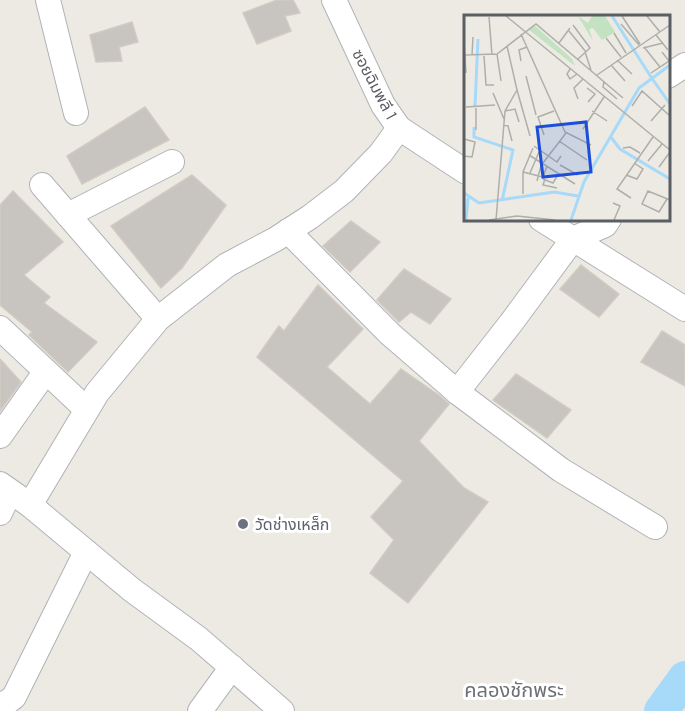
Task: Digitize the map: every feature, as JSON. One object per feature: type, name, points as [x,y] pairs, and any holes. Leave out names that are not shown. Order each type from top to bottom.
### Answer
[{"type":"street","points":[[48,0],[76,113]]},
{"type":"street","name":"ซอยฉิมพลี 1","points":[[334,0],[383,105],[399,128],[464,170]]},
{"type":"street","points":[[670,75],[685,65]]},
{"type":"street","points":[[0,513],[13,493],[86,409],[158,319],[226,265],[276,240],[344,191],[381,153],[399,128]]},
{"type":"street","points":[[68,215],[172,162]]},
{"type":"street","points":[[42,184],[158,319]]},
{"type":"street","points":[[543,220],[685,309]]},
{"type":"street","points":[[457,392],[573,239],[605,225],[608,220]]},
{"type":"street","points":[[288,231],[390,334],[457,392],[561,470],[655,527]]},
{"type":"street","points":[[0,328],[86,409]]},
{"type":"street","points":[[0,436],[39,381]]},
{"type":"street","points":[[13,493],[132,590],[199,639],[282,711]]},
{"type":"street","points":[[0,704],[14,697],[87,552]]},
{"type":"street","points":[[200,711],[232,667]]},
{"type":"building","points":[[277,0],[293,0],[300,13],[285,16],[291,31],[257,44],[243,13]]},
{"type":"building","points":[[132,22],[138,42],[119,47],[122,61],[96,62],[90,35]]},
{"type":"building","points":[[145,107],[169,140],[82,184],[67,156]]},
{"type":"building","points":[[192,175],[226,205],[182,268],[161,288],[111,226]]},
{"type":"building","points":[[13,191],[63,242],[24,275],[50,297],[44,303],[97,342],[68,372],[29,335],[32,332],[0,305],[0,205]]},
{"type":"building","points":[[351,221],[380,242],[350,272],[323,246]]},
{"type":"building","points":[[581,265],[619,294],[599,317],[560,289]]},
{"type":"building","points":[[404,269],[451,299],[430,324],[411,312],[399,322],[377,300]]},
{"type":"building","points":[[318,285],[363,329],[327,367],[370,404],[401,369],[440,396],[449,404],[419,441],[464,488],[488,502],[408,603],[370,573],[394,540],[371,517],[403,481],[257,357],[279,326],[284,331]]},
{"type":"building","points":[[662,331],[685,345],[685,386],[641,362]]},
{"type":"building","points":[[0,359],[21,382],[0,411]]},
{"type":"building","points":[[516,374],[571,410],[547,438],[493,400]]},
{"type":"waterway","name":"คลองชักพระ","points":[[661,711],[685,678]]},
{"type":"place","name":"วัดช่างเหล็ก","points":[[243,524]]},
{"type":"district","name":"คลองชักพระ","points":[[514,690]]}]
